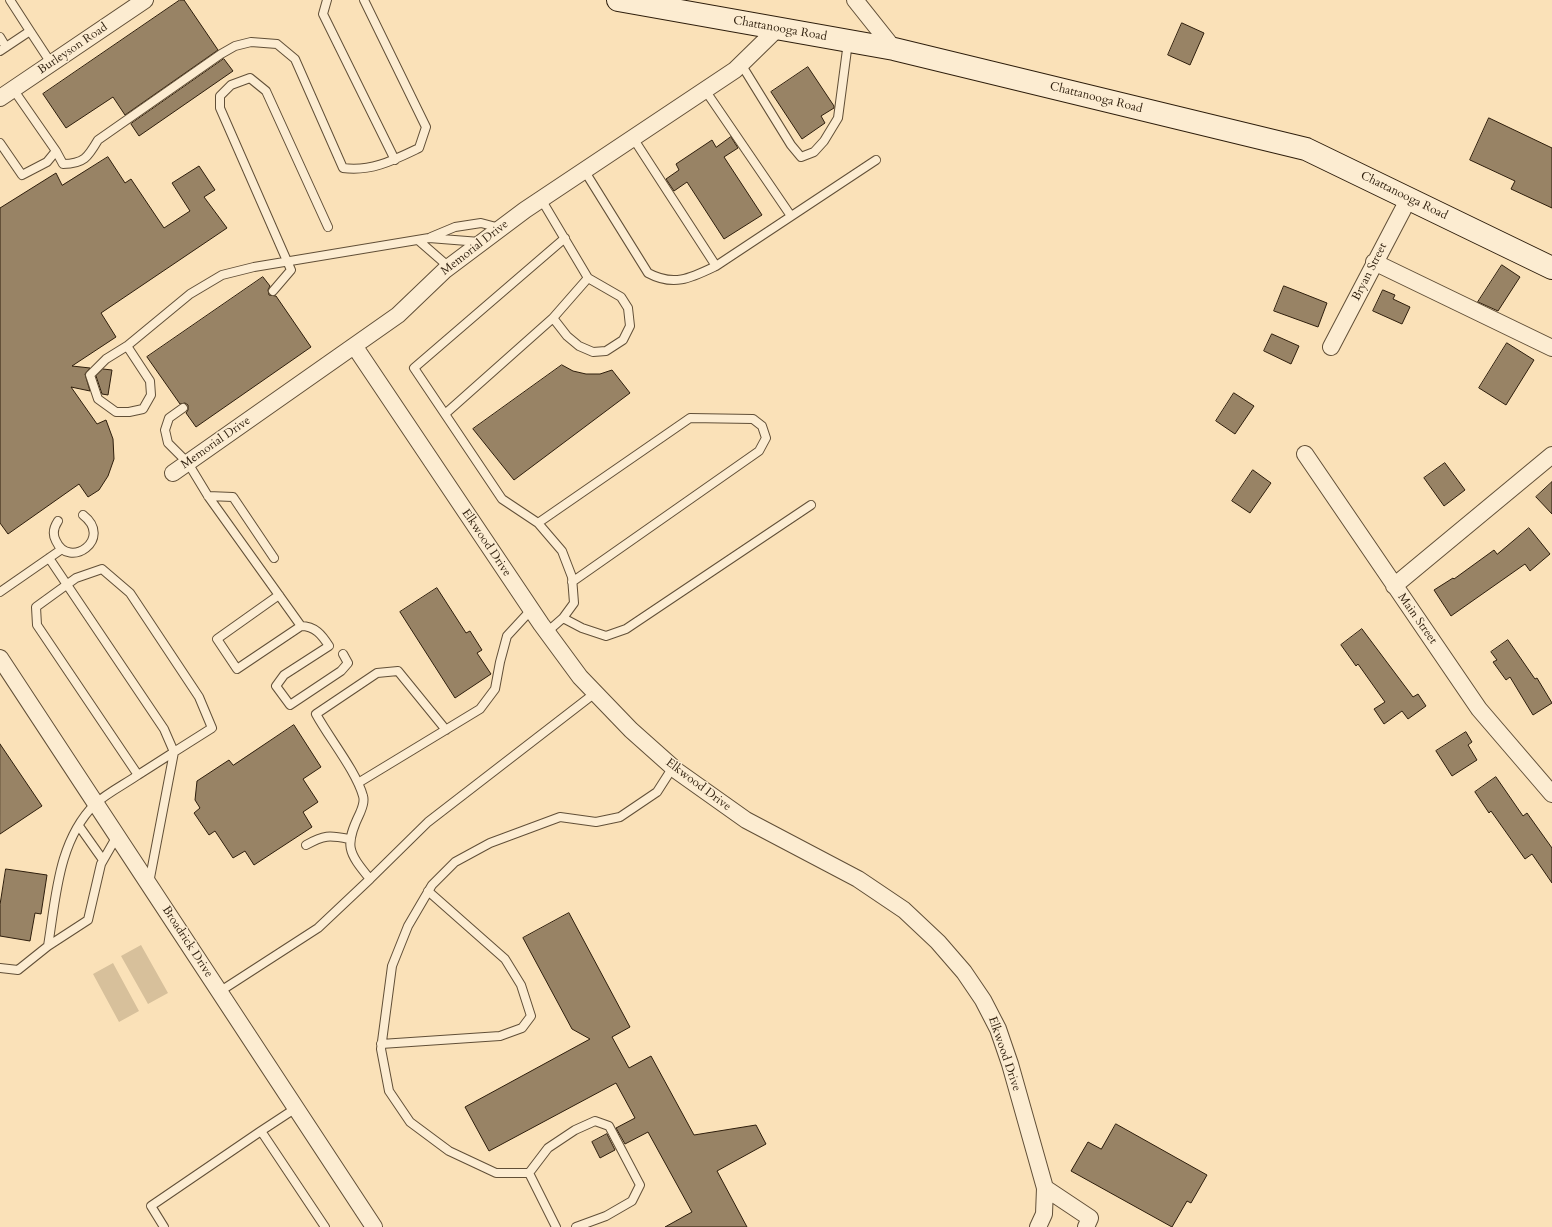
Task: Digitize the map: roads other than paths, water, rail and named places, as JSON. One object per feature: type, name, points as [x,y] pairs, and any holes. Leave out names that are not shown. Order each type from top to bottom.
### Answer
[{"type":"main road","name":"Chattanooga Road","points":[[618,0],[894,49],[1306,148],[1552,268]]},
{"type":"street","name":"Burleyson Road","points":[[7,94],[145,0]]},
{"type":"street","points":[[855,0],[894,49]]},
{"type":"street","name":"Memorial Drive","points":[[173,473],[355,347],[398,315],[449,267],[480,242],[741,64],[778,28]]},
{"type":"street","name":"Bryan Street","points":[[1332,347],[1374,262],[1409,198]]},
{"type":"street","points":[[1374,262],[1552,348]]},
{"type":"street","name":"Elkwood Drive","points":[[355,347],[531,610],[580,677],[631,730],[673,767],[746,820],[858,879],[904,910],[938,942],[964,972],[983,1000],[998,1030],[1010,1064],[1045,1188],[1044,1214],[1038,1227]]},
{"type":"street","points":[[1305,454],[1394,586]]},
{"type":"street","name":"Main Street","points":[[1552,455],[1394,586],[1479,709],[1552,794]]},
{"type":"street","name":"Broadrick Drive","points":[[0,658],[374,1227]]},
{"type":"street","points":[[1045,1188],[1090,1218],[1086,1227]]},
{"type":"lane","points":[[10,0],[51,63]]},
{"type":"lane","points":[[327,0],[323,14],[395,160]]},
{"type":"lane","points":[[7,94],[56,151],[63,164],[76,164],[88,157],[98,140],[220,54],[235,46],[251,42],[276,44],[296,59],[344,168],[358,170],[387,164],[419,148],[426,127],[364,0]]},
{"type":"lane","points":[[0,37],[3,49],[30,31]]},
{"type":"lane","points":[[741,64],[791,145],[801,157],[814,152],[824,141],[838,118],[849,41]]},
{"type":"lane","points":[[273,291],[291,270],[286,262],[220,108],[220,96],[231,85],[250,78],[266,91],[328,227]]},
{"type":"lane","points":[[705,90],[791,216]]},
{"type":"lane","points":[[633,138],[716,266]]},
{"type":"lane","points":[[0,143],[22,175],[47,162],[56,151]]},
{"type":"lane","points":[[584,170],[648,273],[661,280],[680,280],[698,275],[716,266],[876,160]]},
{"type":"lane","points":[[541,199],[588,278],[621,297],[628,308],[630,326],[623,340],[606,351],[593,352],[579,346],[573,341],[553,318]]},
{"type":"lane","points":[[127,346],[150,382],[151,395],[143,409],[129,412],[116,412],[98,400],[90,375],[106,359],[127,346],[190,294],[222,275],[286,262],[429,238],[455,227],[481,223],[500,228]]},
{"type":"lane","points":[[429,238],[480,242]]},
{"type":"lane","points":[[547,632],[563,618],[574,603],[572,582],[562,551],[538,523],[502,499],[414,368],[565,238]]},
{"type":"lane","points":[[418,240],[449,267]]},
{"type":"lane","points":[[445,414],[553,318],[588,278]]},
{"type":"lane","points":[[183,408],[169,418],[165,430],[168,443],[188,463],[208,496],[301,626]]},
{"type":"lane","points":[[538,523],[690,418],[753,419],[762,426],[766,438],[759,451],[572,582]]},
{"type":"lane","points":[[208,496],[233,497],[274,558]]},
{"type":"lane","points":[[563,618],[582,628],[606,636],[626,629],[810,505]]},
{"type":"lane","points":[[58,520],[55,526],[54,538],[62,549],[74,553],[87,548],[91,543],[93,529],[91,523],[83,515]]},
{"type":"lane","points":[[0,592],[62,549]]},
{"type":"lane","points":[[49,558],[68,584],[164,729],[174,752],[148,884]]},
{"type":"lane","points":[[48,946],[63,859],[72,834],[96,804],[138,775],[212,728],[199,697],[130,593],[102,569],[76,578],[36,607],[37,625],[138,775]]},
{"type":"lane","points":[[279,595],[216,639],[237,669],[301,626],[308,626],[322,634],[329,646],[284,675],[276,686],[290,705],[341,672],[348,663],[343,654]]},
{"type":"lane","points":[[358,783],[480,709],[495,689],[507,636],[531,610]]},
{"type":"lane","points":[[370,879],[354,858],[349,839],[364,806],[364,798],[358,783],[316,714],[377,673],[398,671],[446,730]]},
{"type":"lane","points":[[219,992],[318,928],[428,822],[595,693]]},
{"type":"lane","points":[[529,1173],[496,1173],[449,1151],[410,1122],[389,1091],[381,1044],[392,966],[408,926],[428,891],[432,885],[456,862],[490,843],[560,817],[596,822],[620,817],[657,792],[673,767]]},
{"type":"lane","points":[[79,826],[103,860]]},
{"type":"lane","points":[[306,845],[321,836],[331,835],[349,839]]},
{"type":"lane","points":[[0,968],[18,970],[48,946],[88,920],[101,864],[117,836]]},
{"type":"lane","points":[[381,1044],[500,1036],[522,1028],[531,1016],[521,984],[505,959],[428,891]]},
{"type":"lane","points":[[164,1227],[151,1206],[296,1108]]},
{"type":"lane","points":[[529,1173],[548,1148],[575,1130],[595,1122],[609,1126],[640,1185],[632,1201],[606,1216],[576,1227]]},
{"type":"lane","points":[[261,1131],[325,1227]]},
{"type":"lane","points":[[529,1173],[556,1227]]}]
